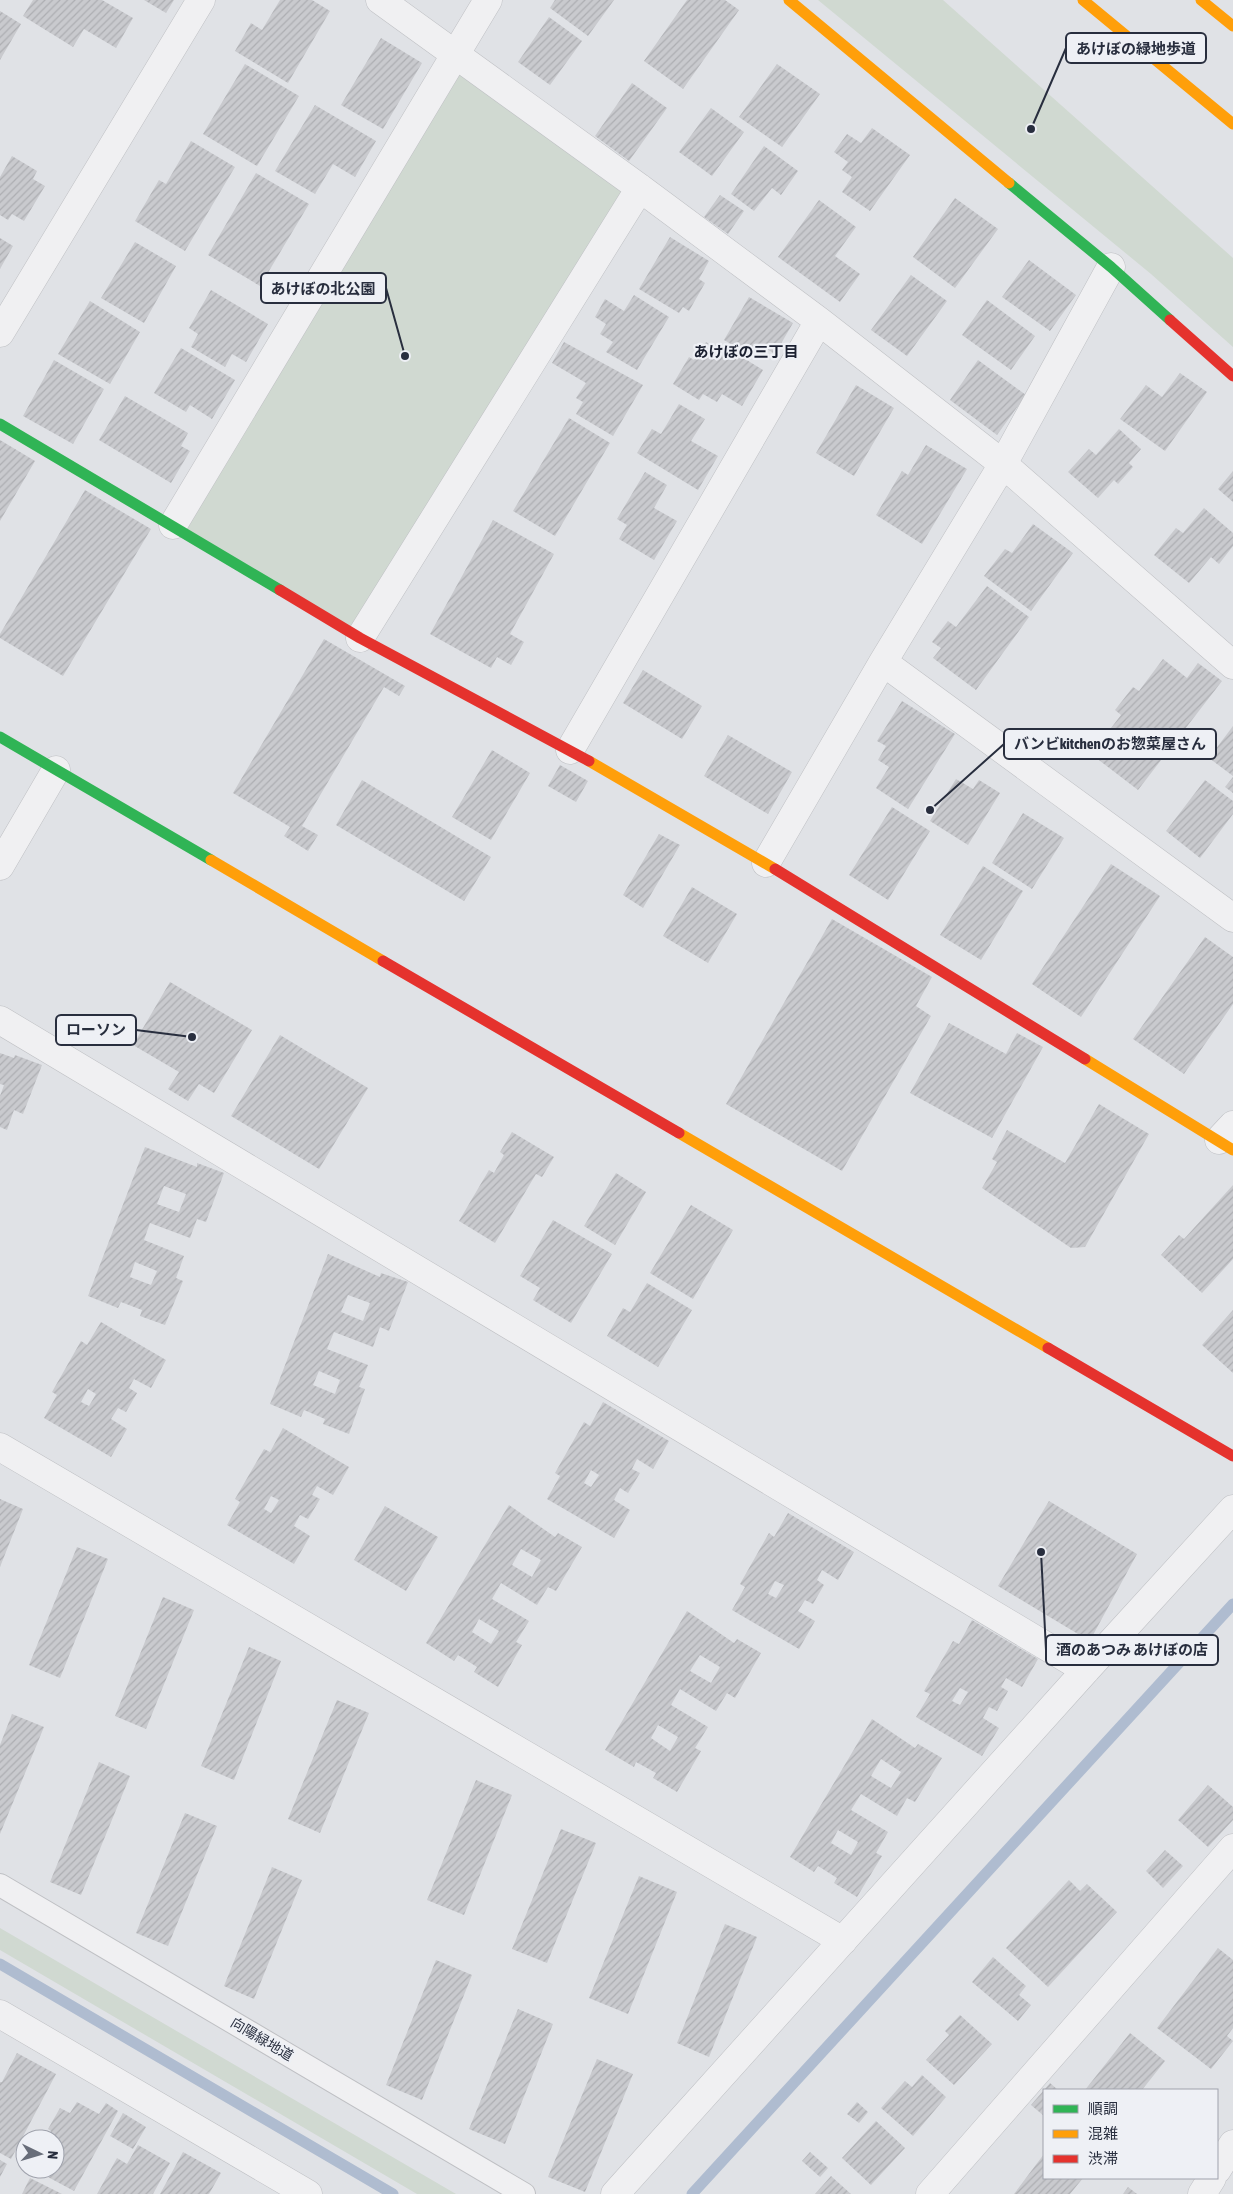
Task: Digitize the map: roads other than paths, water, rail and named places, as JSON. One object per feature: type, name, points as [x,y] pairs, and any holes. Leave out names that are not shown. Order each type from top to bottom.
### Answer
[{"type":"main road","points":[[789,0],[1111,267],[1233,376]]},
{"type":"main road","points":[[1083,0],[1233,124]]},
{"type":"main road","points":[[1201,0],[1233,26]]},
{"type":"main road","points":[[0,424],[173,525],[360,638],[570,750],[766,863],[1228,1138]]},
{"type":"main road","points":[[0,737],[1233,1456]]},
{"type":"street","points":[[0,333],[201,0]]},
{"type":"street","points":[[380,0],[456,53],[819,321],[1003,464],[1233,665]]},
{"type":"street","points":[[173,525],[488,0]]},
{"type":"street","points":[[360,638],[640,188]]},
{"type":"street","points":[[766,863],[883,662],[1003,464],[1111,267]]},
{"type":"street","points":[[570,750],[819,321]]},
{"type":"street","points":[[883,662],[1233,918]]},
{"type":"street","points":[[0,866],[56,770]]},
{"type":"street","points":[[0,1020],[1086,1670]]},
{"type":"street","points":[[0,1447],[843,1941]]},
{"type":"street","points":[[615,2194],[1233,1509]]},
{"type":"street","points":[[930,2194],[1233,1848]]},
{"type":"street","points":[[0,2014],[308,2194]]},
{"type":"street","points":[[1218,2168],[1233,2144]]},
{"type":"street","points":[[1202,2194],[1211,2179]]},
{"type":"lane","name":"向陽緑地道","points":[[0,1885],[524,2194]]},
{"type":"waterway","points":[[692,2194],[1233,1604]]},
{"type":"waterway","points":[[0,1964],[393,2194]]},
{"type":"place","name":"あけぼの緑地歩道","points":[[1031,129]]},
{"type":"place","name":"あけぼの北公園","points":[[405,356]]},
{"type":"place","name":"バンビkitchenのお惣菜屋さん","points":[[930,810]]},
{"type":"place","name":"ローソン","points":[[192,1037]]},
{"type":"place","name":"酒のあつみ あけぼの店","points":[[1041,1552]]},
{"type":"district","name":"あけぼの三丁目","points":[[746,352]]}]
